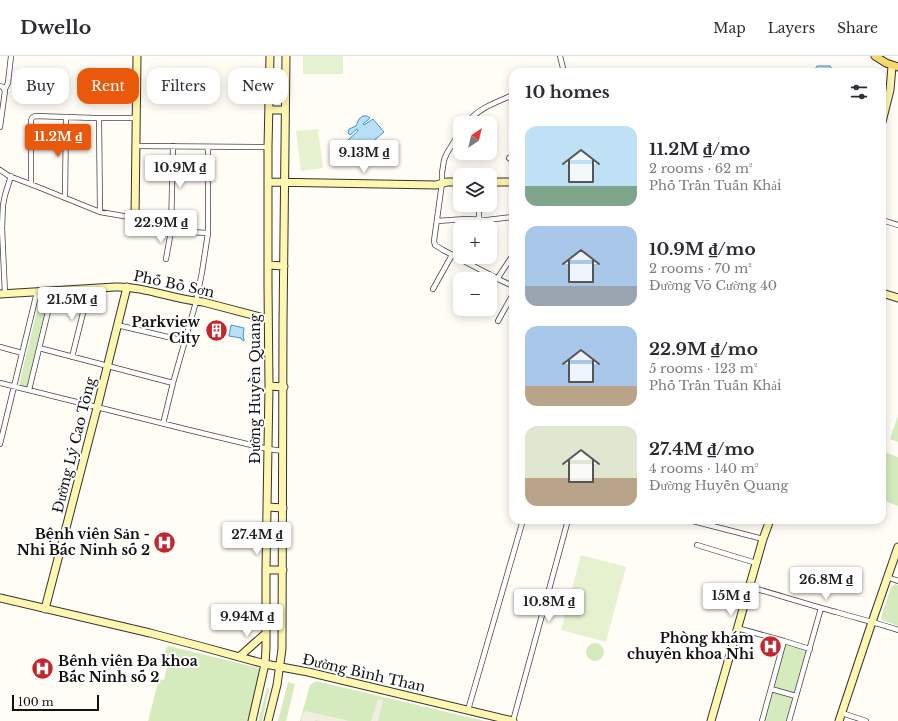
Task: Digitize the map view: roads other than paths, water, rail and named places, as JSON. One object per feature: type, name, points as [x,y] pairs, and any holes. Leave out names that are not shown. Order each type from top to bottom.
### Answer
[{"type":"main road","points":[[875,56],[883,62],[895,67]]},
{"type":"street","points":[[0,127],[11,56]]},
{"type":"street","points":[[135,218],[137,56]]},
{"type":"street","name":"Đường Huyền Quang","points":[[252,721],[265,664],[266,633],[269,386],[268,146],[270,56]]},
{"type":"street","name":"Đường Huyền Quang","points":[[268,721],[278,685],[282,649],[286,56]]},
{"type":"street","points":[[560,56],[563,68]]},
{"type":"street","points":[[886,106],[895,67]]},
{"type":"street","points":[[0,86],[5,89]]},
{"type":"street","points":[[473,116],[509,97]]},
{"type":"street","points":[[269,110],[285,110]]},
{"type":"street","points":[[31,184],[31,120],[33,117],[136,118]]},
{"type":"street","points":[[66,117],[66,198]]},
{"type":"street","points":[[99,118],[100,212]]},
{"type":"street","points":[[453,143],[444,160],[438,221],[434,241],[435,245],[483,272]]},
{"type":"street","points":[[136,146],[268,146]]},
{"type":"street","points":[[166,259],[171,231],[173,146]]},
{"type":"street","points":[[163,424],[173,382],[196,302],[202,272],[208,233],[208,147]]},
{"type":"street","points":[[0,170],[11,176],[100,212],[135,218],[171,231],[208,233]]},
{"type":"street","points":[[2,294],[3,205],[11,176]]},
{"type":"street","points":[[268,182],[436,185],[453,182]]},
{"type":"street","points":[[497,182],[509,182]]},
{"type":"street","points":[[479,212],[480,220]]},
{"type":"street","points":[[487,220],[509,217]]},
{"type":"street","points":[[438,221],[453,220]]},
{"type":"street","points":[[886,221],[898,225]]},
{"type":"street","points":[[433,289],[452,255]]},
{"type":"street","points":[[509,261],[497,279],[509,284]]},
{"type":"street","points":[[268,265],[284,266]]},
{"type":"street","name":"Phố Bồ Sơn","points":[[2,294],[127,287],[196,302],[203,302],[268,322],[283,324]]},
{"type":"street","name":"Đường Lý Cao Tông","points":[[45,609],[127,287]]},
{"type":"street","points":[[72,357],[89,289]]},
{"type":"street","points":[[29,390],[53,291]]},
{"type":"street","points":[[0,444],[37,292]]},
{"type":"street","points":[[886,294],[898,298]]},
{"type":"street","points":[[498,321],[509,301]]},
{"type":"street","points":[[117,325],[185,341]]},
{"type":"street","points":[[0,347],[22,353]]},
{"type":"street","points":[[39,348],[173,382]]},
{"type":"street","points":[[0,383],[163,424],[268,449],[283,451]]},
{"type":"street","points":[[269,386],[284,387]]},
{"type":"street","points":[[268,507],[283,508]]},
{"type":"street","points":[[468,710],[522,524]]},
{"type":"street","points":[[513,721],[567,524]]},
{"type":"street","points":[[705,524],[763,539]]},
{"type":"street","points":[[711,721],[756,562],[769,524]]},
{"type":"street","points":[[697,545],[756,562]]},
{"type":"street","points":[[839,721],[898,547]]},
{"type":"street","points":[[266,570],[283,570]]},
{"type":"street","points":[[887,577],[898,580]]},
{"type":"street","points":[[750,587],[882,624],[898,630]]},
{"type":"street","name":"Đường Bình Than","points":[[0,598],[143,631],[265,664],[315,674],[513,721]]},
{"type":"street","points":[[789,721],[821,608]]},
{"type":"street","points":[[737,628],[810,649]]},
{"type":"street","points":[[239,657],[266,633]]},
{"type":"street","points":[[762,721],[784,641]]},
{"type":"street","points":[[771,689],[796,696]]},
{"type":"street","points":[[842,713],[866,721]]},
{"type":"water","points":[[817,66],[830,66],[831,68],[816,68]]},
{"type":"water","points":[[363,116],[370,118],[363,124],[364,125],[373,119],[384,132],[351,160],[340,147],[358,131],[357,129],[350,135],[348,133],[349,129],[356,126],[359,119]]},
{"type":"water","points":[[231,325],[244,328],[244,341],[241,338],[229,336]]},
{"type":"place","name":"Parkview City","points":[[216,330]]},
{"type":"place","name":"Bệnh viện Sản - Nhi Bắc Ninh số 2","points":[[165,542]]},
{"type":"place","name":"Phòng khám chuyên khoa Nhi","points":[[770,646]]},
{"type":"place","name":"Bệnh viện Đa khoa Bắc Ninh số 2","points":[[43,669]]}]
